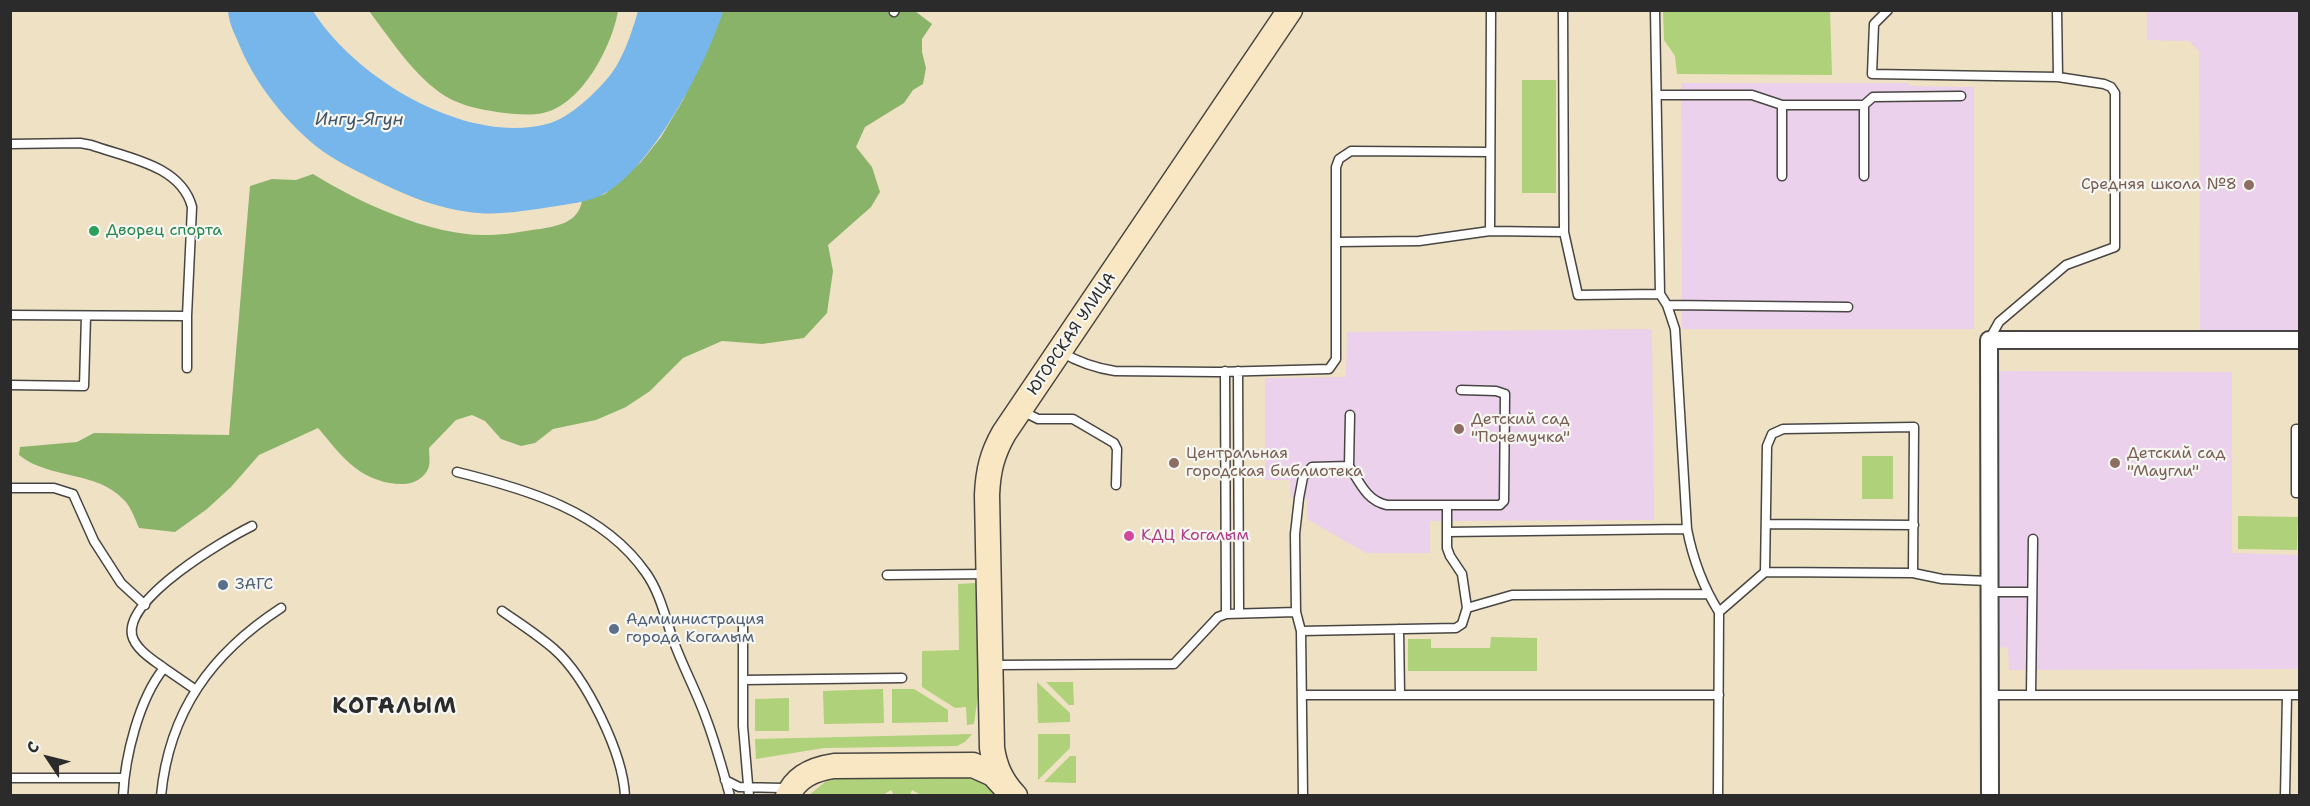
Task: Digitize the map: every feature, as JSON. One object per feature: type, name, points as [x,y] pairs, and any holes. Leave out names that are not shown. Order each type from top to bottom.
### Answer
[{"type":"street","name":"ЮГОРСКАЯ УЛИЦА","points":[[990,699],[987,495],[990,465],[998,445],[1290,10]]},
{"type":"street","points":[[1990,795],[1989,340],[2300,340]]},
{"type":"street","points":[[947,764],[961,758],[977,741],[990,699]]},
{"type":"street","points":[[990,699],[995,764],[1009,792]]},
{"type":"street","points":[[767,792],[821,768],[947,764],[973,765],[981,768],[993,774],[1009,792]]},
{"type":"lane","points":[[1490,231],[1491,10]]},
{"type":"lane","points":[[1563,10],[1563,232],[1578,295],[1660,294]]},
{"type":"lane","points":[[1655,10],[1660,294],[1667,305],[1675,329],[1687,529],[1692,556],[1708,594],[1719,612],[1718,795]]},
{"type":"lane","points":[[1888,10],[1874,24],[1872,74],[2058,77],[2104,84],[2115,93],[2115,247],[2066,266],[1999,322],[1989,340]]},
{"type":"lane","points":[[2058,10],[2058,77]]},
{"type":"lane","points":[[1657,95],[1752,94],[1782,105],[1864,105],[1873,97],[1961,96]]},
{"type":"lane","points":[[1782,105],[1782,176]]},
{"type":"lane","points":[[1864,105],[1864,176]]},
{"type":"lane","points":[[10,144],[80,143],[91,145],[163,171],[177,181],[189,195],[192,207],[187,368]]},
{"type":"lane","points":[[1060,352],[1082,363],[1108,370],[1226,372],[1329,369],[1334,363],[1336,167],[1344,154],[1351,151],[1490,152]]},
{"type":"lane","points":[[1337,242],[1419,241],[1490,231],[1563,232]]},
{"type":"lane","points":[[1667,305],[1848,307]]},
{"type":"lane","points":[[10,315],[187,316]]},
{"type":"lane","points":[[10,385],[84,386],[86,316]]},
{"type":"lane","points":[[1238,371],[1239,613]]},
{"type":"lane","points":[[1226,372],[1226,614]]},
{"type":"lane","points":[[1350,415],[1349,466],[1370,498],[1378,503],[1500,505],[1506,494],[1505,394],[1496,391],[1461,390]]},
{"type":"lane","points":[[1020,410],[1038,419],[1073,419],[1114,443],[1117,449],[1116,485]]},
{"type":"lane","points":[[1765,572],[1767,446],[1772,434],[1783,429],[1914,427],[1913,573]]},
{"type":"lane","points":[[2300,429],[2296,429],[2296,494],[2300,493]]},
{"type":"lane","points":[[1303,795],[1301,631],[1296,612],[1295,534],[1303,477],[1312,467],[1349,466]]},
{"type":"lane","points":[[456,472],[498,482],[566,507],[611,535],[647,573],[708,723],[730,795]]},
{"type":"lane","points":[[10,488],[54,488],[73,494],[94,541],[122,583],[145,605]]},
{"type":"lane","points":[[1301,631],[1456,628],[1462,624],[1467,608],[1462,574],[1447,548],[1447,505]]},
{"type":"lane","points":[[1766,524],[1914,525]]},
{"type":"lane","points":[[196,690],[135,644],[132,638],[133,622],[166,582],[191,562],[252,526]]},
{"type":"lane","points":[[1447,532],[1687,529]]},
{"type":"lane","points":[[2031,695],[2033,538]]},
{"type":"lane","points":[[1719,612],[1765,572],[1913,573],[2032,592]]},
{"type":"lane","points":[[886,575],[988,574]]},
{"type":"lane","points":[[1467,608],[1512,595],[1708,594]]},
{"type":"lane","points":[[162,795],[171,745],[196,690],[220,657],[281,608]]},
{"type":"lane","points":[[502,611],[553,649],[569,665],[607,732],[624,779],[625,795]]},
{"type":"lane","points":[[990,665],[1174,664],[1218,617],[1239,613],[1296,612]]},
{"type":"lane","points":[[743,620],[743,726],[767,792]]},
{"type":"lane","points":[[1399,629],[1400,695]]},
{"type":"lane","points":[[123,795],[129,755],[145,702],[156,678],[164,668]]},
{"type":"lane","points":[[743,680],[902,678]]},
{"type":"lane","points":[[1302,695],[1719,695]]},
{"type":"lane","points":[[1989,695],[2300,695]]},
{"type":"lane","points":[[2285,795],[2287,695]]},
{"type":"lane","points":[[10,778],[124,778]]},
{"type":"lane","points":[[726,780],[734,785],[767,792]]},
{"type":"shaded area","name":"Средняя школа №8","points":[[2147,11],[2299,11],[2299,332],[2200,332],[2199,51],[2189,41],[2147,40]]},
{"type":"shaded area","points":[[1681,83],[1906,83],[1911,86],[1974,87],[1974,329],[1682,329]]},
{"type":"shaded area","name":"Детский сад \"Почемучка\"","points":[[1652,329],[1654,520],[1430,521],[1430,553],[1366,553],[1307,519],[1307,499],[1291,498],[1290,480],[1265,480],[1265,378],[1346,377],[1347,332]]},
{"type":"shaded area","name":"Детский сад \"Маугли\"","points":[[1997,371],[2232,372],[2232,553],[2299,555],[2298,669],[2009,670],[2008,648],[1999,647]]},
{"type":"green space","points":[[369,11],[618,11],[602,57],[582,86],[570,99],[557,108],[526,115],[477,108],[445,96],[433,88],[413,68]]},
{"type":"green space","points":[[723,11],[915,11],[932,24],[922,39],[926,68],[923,84],[913,90],[904,103],[865,127],[856,147],[872,167],[880,192],[871,207],[828,245],[833,271],[827,313],[804,338],[762,344],[722,341],[683,358],[650,391],[626,407],[596,420],[553,429],[535,443],[521,446],[501,439],[485,421],[472,415],[456,420],[429,448],[427,471],[421,478],[405,484],[377,480],[361,472],[344,458],[318,428],[259,455],[231,487],[207,509],[175,532],[139,528],[133,513],[113,490],[87,479],[31,463],[19,455],[20,447],[77,442],[94,433],[229,435],[250,186],[272,179],[296,180],[313,174],[352,196],[398,216],[444,230],[467,234],[502,234],[560,225],[576,214],[582,201],[605,194],[641,162],[661,137],[683,100]]},
{"type":"green space","points":[[1663,11],[1830,11],[1832,75],[1677,74],[1675,56],[1664,40]]},
{"type":"green space","points":[[1522,80],[1556,80],[1556,193],[1522,193]]},
{"type":"green space","points":[[1862,456],[1893,456],[1893,499],[1862,499]]},
{"type":"green space","points":[[2238,516],[2298,517],[2297,550],[2238,549]]},
{"type":"green space","points":[[976,583],[978,695],[974,724],[967,725],[966,707],[955,708],[922,687],[922,651],[959,650],[958,584]]},
{"type":"green space","points":[[1491,637],[1537,638],[1537,671],[1408,671],[1408,639],[1431,639],[1431,648],[1490,648]]},
{"type":"green space","points":[[1037,682],[1070,713],[1070,722],[1038,723]]},
{"type":"green space","points":[[1046,682],[1073,682],[1074,705],[1069,705]]},
{"type":"green space","points":[[883,689],[884,723],[824,724],[823,691]]},
{"type":"green space","points":[[892,689],[914,689],[948,710],[948,722],[892,723]]},
{"type":"green space","points":[[789,698],[789,731],[755,731],[755,699]]},
{"type":"green space","points":[[972,734],[965,742],[957,746],[824,748],[756,759],[755,739]]},
{"type":"green space","points":[[1038,734],[1070,734],[1070,748],[1038,780]]},
{"type":"green space","points":[[1070,756],[1076,756],[1076,783],[1044,782]]},
{"type":"green space","points":[[841,778],[968,778],[983,783],[996,795],[921,795],[912,790],[910,795],[894,795],[891,790],[883,795],[808,796],[825,782]]},
{"type":"water","name":"Ингу-Ягун","points":[[228,11],[313,11],[332,36],[356,60],[384,82],[415,100],[448,115],[482,125],[515,128],[556,121],[591,96],[620,60],[638,11],[723,11],[705,57],[677,110],[643,159],[625,178],[601,195],[572,204],[510,212],[479,213],[435,205],[393,189],[330,156],[303,135],[278,108],[257,79],[235,35]]},
{"type":"place","name":"Средняя школа №8","points":[[2249,185]]},
{"type":"place","name":"Дворец спорта","points":[[94,231]]},
{"type":"place","name":"Детский сад \"Почемучка\"","points":[[1459,429]]},
{"type":"place","name":"Центральная городская библиотека","points":[[1174,463]]},
{"type":"place","name":"Детский сад \"Маугли\"","points":[[2115,463]]},
{"type":"place","name":"КДЦ Когалым","points":[[1129,536]]},
{"type":"place","name":"ЗАГС","points":[[223,585]]},
{"type":"place","name":"Адмиинистрация города Когалым","points":[[614,629]]},
{"type":"district","name":"КОГАЛЫМ","points":[[395,707]]}]
